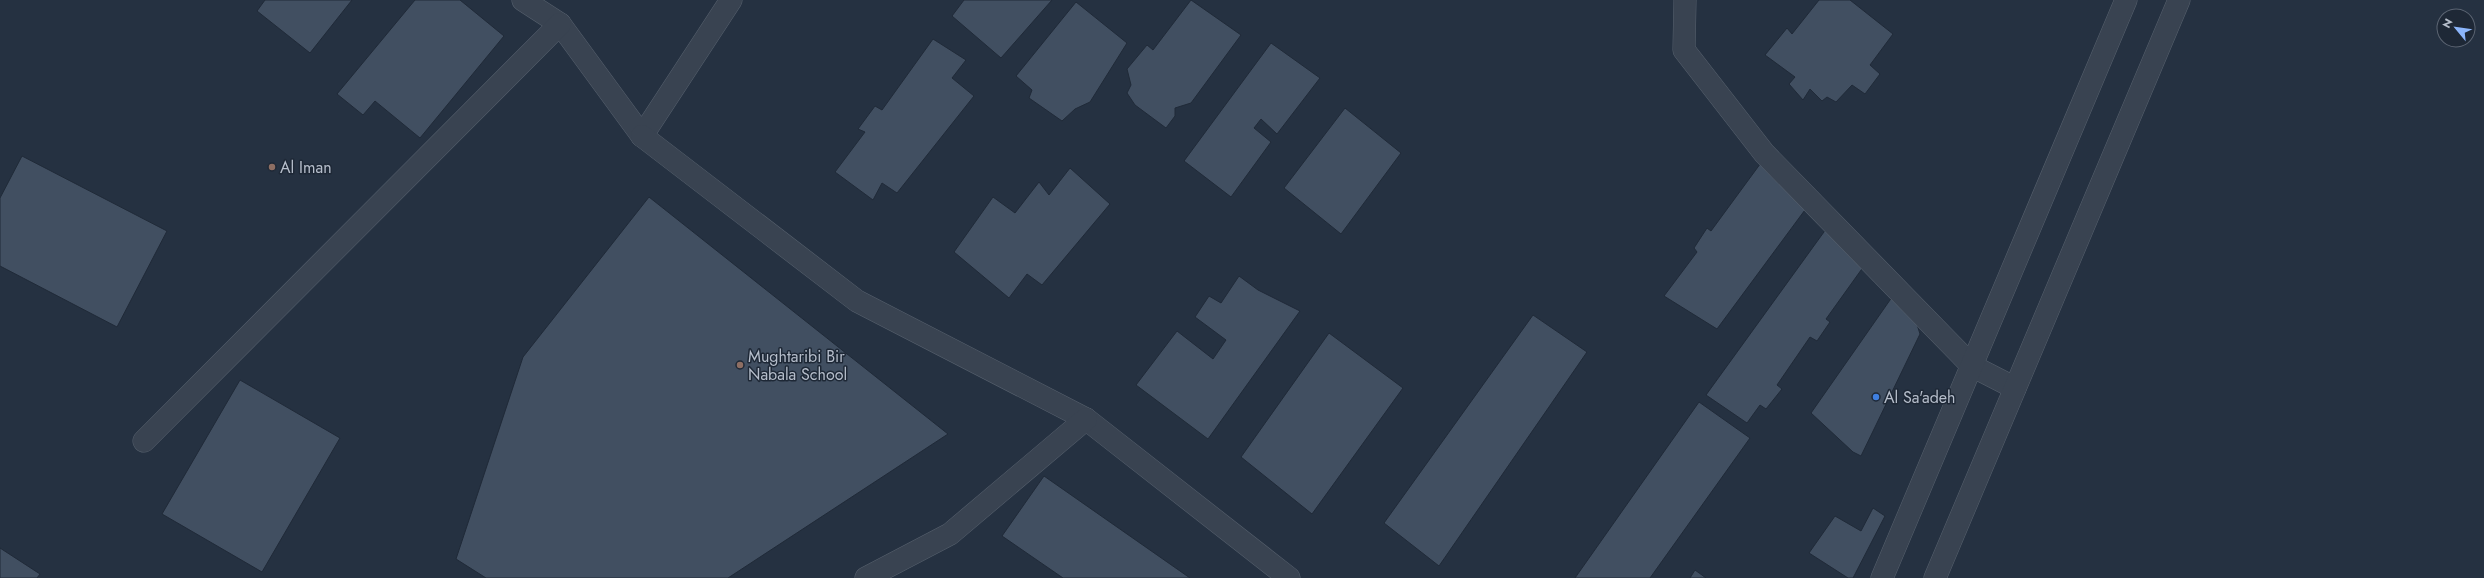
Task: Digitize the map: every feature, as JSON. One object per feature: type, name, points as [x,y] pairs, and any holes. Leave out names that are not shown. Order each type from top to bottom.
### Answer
[{"type":"street","points":[[523,0],[560,24],[642,136],[857,301],[1086,419],[1289,578]]},
{"type":"street","points":[[642,136],[731,0]]},
{"type":"street","points":[[1685,0],[1684,50],[1755,141],[1972,366],[2015,388]]},
{"type":"street","points":[[1882,578],[2126,0]]},
{"type":"street","points":[[1935,578],[2179,0]]},
{"type":"street","points":[[144,441],[560,24]]},
{"type":"street","points":[[866,578],[950,534],[1086,419]]},
{"type":"building","points":[[265,0],[352,0],[310,53],[257,11]]},
{"type":"building","points":[[415,0],[460,0],[504,36],[420,138],[375,101],[363,115],[337,94]]},
{"type":"building","points":[[964,0],[1052,0],[1001,58],[952,16]]},
{"type":"building","points":[[1191,0],[1241,35],[1191,103],[1175,108],[1175,116],[1166,128],[1135,105],[1127,93],[1131,85],[1127,69],[1147,45],[1153,50]]},
{"type":"building","points":[[1819,0],[1850,0],[1893,34],[1870,65],[1880,74],[1865,94],[1852,85],[1836,102],[1827,97],[1822,101],[1810,89],[1803,100],[1789,84],[1795,77],[1765,55],[1787,28],[1792,34]]},
{"type":"building","points":[[1076,2],[1127,43],[1090,102],[1075,109],[1062,121],[1029,98],[1032,90],[1016,76]]},
{"type":"building","points":[[933,39],[966,60],[952,78],[974,96],[897,193],[882,183],[873,200],[835,172],[865,132],[858,129],[875,106],[882,110]]},
{"type":"building","points":[[1271,43],[1320,78],[1277,134],[1261,119],[1254,128],[1271,142],[1231,197],[1184,161]]},
{"type":"building","points":[[1345,108],[1401,153],[1341,234],[1284,188]]},
{"type":"building","points":[[22,156],[167,231],[117,327],[0,266],[0,198]]},
{"type":"building","points":[[1766,156],[1816,195],[1717,329],[1664,296],[1697,252],[1694,248],[1707,228],[1711,231]]},
{"type":"building","points":[[1070,168],[1110,204],[1042,285],[1027,274],[1009,298],[954,252],[993,197],[1015,213],[1039,182],[1049,195]]},
{"type":"building","points":[[649,197],[948,434],[728,578],[486,578],[456,559],[523,357]]},
{"type":"building","points":[[1829,225],[1869,259],[1826,319],[1830,322],[1817,341],[1810,337],[1777,385],[1782,389],[1766,409],[1760,405],[1747,423],[1706,395]]},
{"type":"building","points":[[1239,276],[1258,290],[1300,311],[1208,439],[1136,385],[1177,331],[1213,359],[1226,340],[1195,317],[1209,296],[1221,303]]},
{"type":"building","points":[[1897,290],[1914,315],[1920,334],[1861,456],[1853,452],[1811,413]]},
{"type":"building","points":[[1533,315],[1587,352],[1439,566],[1384,523]]},
{"type":"building","points":[[1329,333],[1403,388],[1312,514],[1241,457]]},
{"type":"building","points":[[240,380],[340,438],[262,572],[162,514]]},
{"type":"building","points":[[1699,402],[1750,438],[1650,578],[1575,578]]},
{"type":"building","points":[[1044,476],[1190,578],[1063,578],[1002,536]]},
{"type":"building","points":[[1873,508],[1885,516],[1853,578],[1848,578],[1809,553],[1835,516],[1861,531]]},
{"type":"building","points":[[0,548],[40,574],[37,578],[0,578]]},
{"type":"building","points":[[1695,570],[1706,578],[1690,578]]},
{"type":"place","name":"Al Iman","points":[[272,167]]},
{"type":"place","name":"Mughtaribi Bir Nabala School","points":[[740,365]]},
{"type":"place","name":"Al Sa'adeh","points":[[1876,397]]}]
